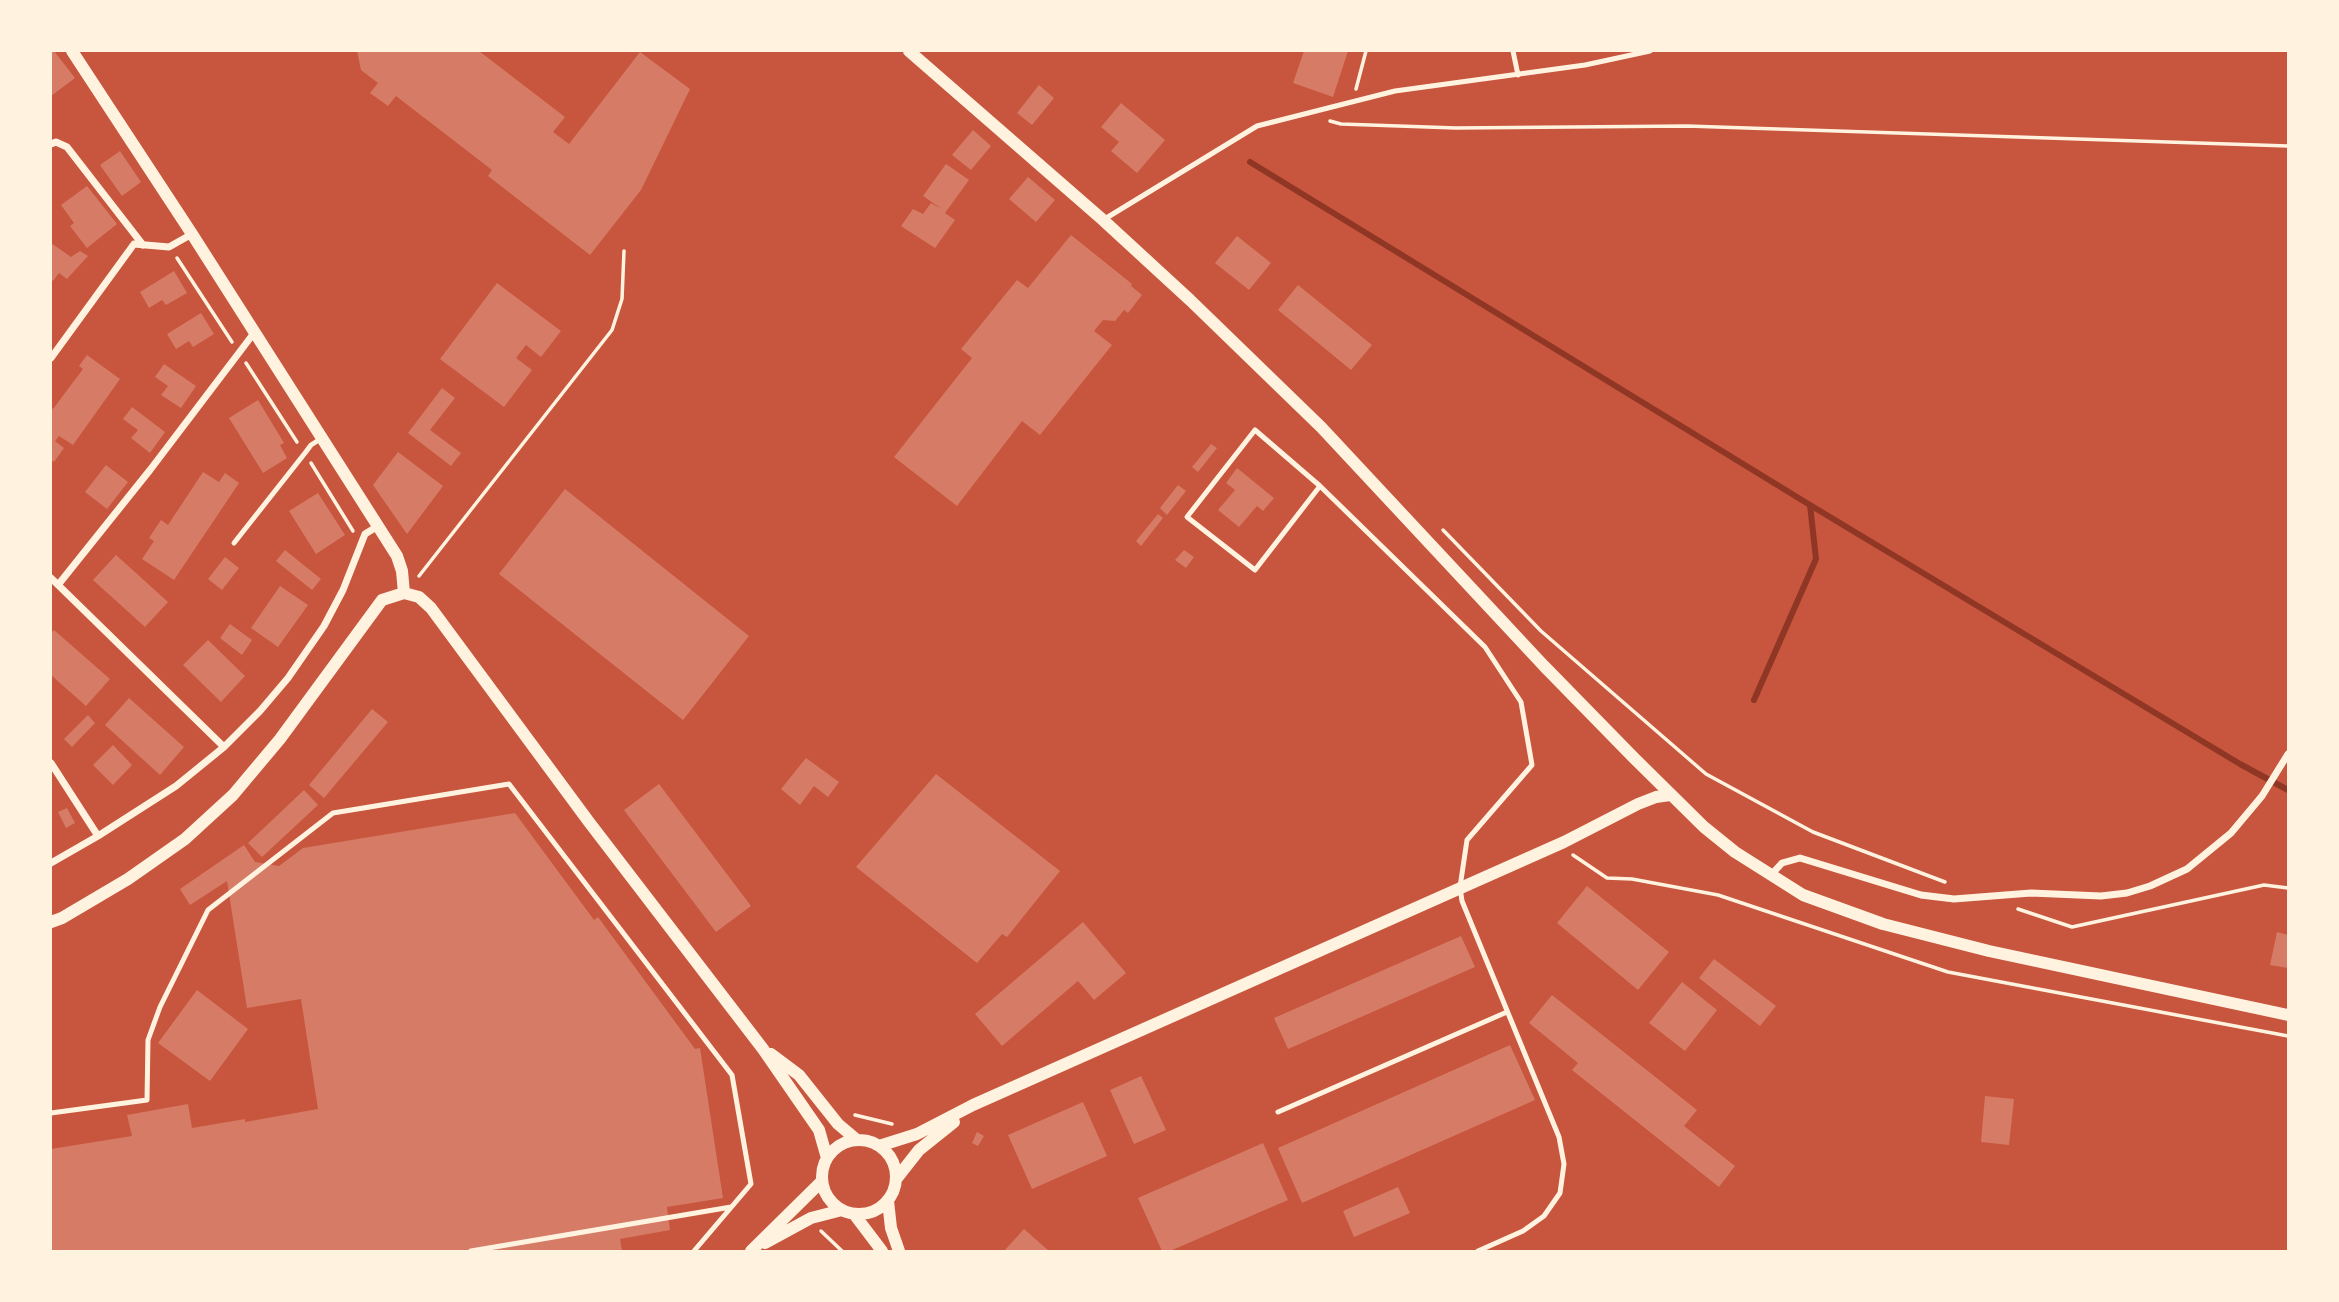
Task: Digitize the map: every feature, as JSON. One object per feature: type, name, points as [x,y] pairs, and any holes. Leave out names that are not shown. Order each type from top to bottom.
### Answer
[{"type":"street","points":[[72,51],[397,556],[402,571],[404,593]]},
{"type":"street","points":[[909,51],[1103,220],[1321,427],[1544,666],[1670,796],[1735,852],[1803,895],[1835,908],[1929,937],[2288,1015]]},
{"type":"street","points":[[51,144],[56,142],[66,147],[143,245]]},
{"type":"street","points":[[51,358],[134,244],[169,247],[192,234]]},
{"type":"street","points":[[58,585],[254,333]]},
{"type":"street","points":[[51,863],[176,786],[224,747],[260,711],[311,646],[343,590],[365,534],[378,526]]},
{"type":"street","points":[[51,578],[224,747]]},
{"type":"street","points":[[51,922],[128,879],[185,839],[233,795],[288,728],[383,600],[404,593],[419,597],[431,608],[589,822],[764,1049],[819,1130],[827,1158]]},
{"type":"street","points":[[1770,876],[1782,863],[1800,858],[1932,897],[1954,899],[2031,893],[2101,896],[2127,893],[2187,869],[2231,833],[2262,796],[2288,754]]},
{"type":"street","points":[[51,763],[98,836]]},
{"type":"street","points":[[879,1146],[905,1138],[973,1105],[1564,842],[1638,804],[1656,797],[1670,796]]},
{"type":"street","points":[[764,1049],[799,1075],[835,1120],[857,1140]]},
{"type":"street","points":[[752,1250],[811,1218],[848,1212],[867,1214],[878,1209],[888,1201],[897,1178],[919,1150],[973,1105]]},
{"type":"street","points":[[882,1251],[875,1239],[848,1212],[832,1203],[822,1181],[823,1169],[827,1158],[835,1149],[857,1140],[869,1141],[879,1146],[892,1159],[897,1178]]},
{"type":"street","points":[[752,1250],[822,1181]]},
{"type":"street","points":[[888,1201],[891,1228],[899,1251]]},
{"type":"lane","points":[[1513,51],[1518,75]]},
{"type":"lane","points":[[1103,220],[1257,127],[1395,91],[1586,65],[1650,51]]},
{"type":"lane","points":[[1320,486],[1255,570],[1186,517],[1255,430],[1320,486],[1485,647],[1521,702],[1532,765],[1467,840],[1460,887],[1462,901],[1559,1137],[1564,1164],[1560,1193],[1544,1216],[1523,1231],[1478,1251]]},
{"type":"lane","points":[[234,543],[305,453],[322,438]]},
{"type":"lane","points":[[51,1113],[147,1100],[148,1040],[160,1007],[208,910],[333,813],[509,784],[732,1075],[751,1184],[694,1251]]},
{"type":"lane","points":[[1278,1112],[1507,1012]]},
{"type":"lane","points":[[471,1251],[731,1207]]},
{"type":"path","points":[[1352,102],[1366,51]]},
{"type":"path","points":[[1308,113],[1341,124],[1456,128],[1687,126],[2288,146]]},
{"type":"path","points":[[404,593],[612,330],[622,299],[624,251]]},
{"type":"path","points":[[1437,525],[1541,631],[1706,774],[1812,832],[1947,883]]},
{"type":"path","points":[[1572,855],[1607,878],[1632,879],[1718,895],[1948,972],[2288,1036]]},
{"type":"path","points":[[835,1120],[848,1113],[898,1126],[905,1138]]},
{"type":"path","points":[[819,1230],[842,1251]]},
{"type":"building","points":[[51,51],[54,51],[75,78],[51,96]]},
{"type":"building","points":[[357,51],[479,51],[565,117],[553,132],[569,144],[640,52],[690,89],[641,190],[590,255],[488,176],[492,170],[396,96],[388,106],[370,93],[378,83],[361,70]]},
{"type":"building","points":[[1304,51],[1348,51],[1333,97],[1293,83]]},
{"type":"building","points":[[1039,85],[1054,98],[1032,125],[1017,113]]},
{"type":"building","points":[[1121,103],[1165,140],[1137,173],[1111,151],[1119,142],[1101,127]]},
{"type":"building","points":[[973,130],[991,146],[971,170],[952,155]]},
{"type":"building","points":[[120,151],[141,182],[122,196],[100,165]]},
{"type":"building","points":[[946,164],[969,180],[945,213],[955,220],[935,248],[901,226],[913,209],[923,214],[931,203],[942,209],[923,196]]},
{"type":"building","points":[[1028,177],[1055,200],[1036,222],[1009,199]]},
{"type":"building","points":[[87,186],[117,224],[87,248],[70,226],[74,223],[61,205]]},
{"type":"building","points":[[1071,235],[1142,295],[1128,313],[1124,310],[1115,321],[1103,320],[1094,331],[1112,345],[1040,435],[1022,421],[957,506],[894,457],[972,358],[961,349],[1017,280],[1028,288]]},
{"type":"building","points":[[1237,236],[1271,263],[1249,290],[1215,263]]},
{"type":"building","points":[[51,243],[71,257],[80,251],[88,256],[67,279],[59,273],[53,281],[51,279]]},
{"type":"building","points":[[174,271],[187,293],[166,305],[162,300],[149,308],[140,292]]},
{"type":"building","points":[[497,283],[561,331],[541,357],[526,345],[516,358],[532,370],[504,407],[440,359]]},
{"type":"building","points":[[1298,285],[1372,345],[1351,370],[1278,310]]},
{"type":"building","points":[[201,313],[214,334],[193,347],[189,341],[176,349],[167,334]]},
{"type":"building","points":[[87,355],[120,379],[73,445],[59,436],[55,441],[64,448],[54,462],[51,460],[51,407],[53,409],[83,369],[79,366]]},
{"type":"building","points":[[164,364],[196,386],[181,408],[161,395],[168,386],[155,377]]},
{"type":"building","points":[[442,388],[455,398],[430,430],[461,453],[451,466],[408,433]]},
{"type":"building","points":[[258,400],[284,443],[280,445],[287,458],[263,473],[229,418]]},
{"type":"building","points":[[132,407],[165,432],[150,453],[131,438],[138,430],[123,419]]},
{"type":"building","points":[[1211,444],[1217,448],[1198,472],[1192,467]]},
{"type":"building","points":[[398,452],[443,486],[407,534],[373,485]]},
{"type":"building","points":[[106,465],[128,482],[107,509],[85,492]]},
{"type":"building","points":[[1237,468],[1274,498],[1263,511],[1257,506],[1239,527],[1218,510],[1235,490],[1226,483]]},
{"type":"building","points":[[203,472],[219,482],[225,473],[239,483],[174,580],[142,559],[154,541],[149,538],[161,520],[168,525]]},
{"type":"building","points":[[1178,485],[1186,491],[1167,515],[1160,508]]},
{"type":"building","points":[[565,489],[749,636],[683,720],[499,574]]},
{"type":"building","points":[[318,493],[345,535],[316,554],[289,511]]},
{"type":"building","points":[[1158,514],[1163,518],[1141,546],[1136,541]]},
{"type":"building","points":[[285,550],[321,579],[312,590],[276,561]]},
{"type":"building","points":[[1184,550],[1194,557],[1186,568],[1175,560]]},
{"type":"building","points":[[116,555],[168,602],[145,627],[93,580]]},
{"type":"building","points":[[225,557],[239,568],[222,590],[208,579]]},
{"type":"building","points":[[280,586],[308,605],[278,647],[251,628]]},
{"type":"building","points":[[230,624],[252,640],[242,655],[220,638]]},
{"type":"building","points":[[54,630],[110,679],[86,706],[51,675],[51,633]]},
{"type":"building","points":[[208,640],[245,676],[221,702],[183,665]]},
{"type":"building","points":[[129,698],[184,747],[160,775],[105,725]]},
{"type":"building","points":[[372,709],[388,722],[324,798],[309,785]]},
{"type":"building","points":[[88,715],[95,723],[72,747],[64,739]]},
{"type":"building","points":[[113,745],[132,765],[113,785],[93,765]]},
{"type":"building","points":[[806,758],[839,782],[828,797],[814,786],[800,805],[781,789]]},
{"type":"building","points":[[936,774],[1060,871],[1007,937],[1002,934],[977,963],[856,867]]},
{"type":"building","points":[[659,784],[751,906],[716,932],[624,810]]},
{"type":"building","points":[[304,790],[318,805],[262,857],[248,843]]},
{"type":"building","points":[[67,808],[75,823],[66,828],[58,812]]},
{"type":"building","points":[[515,813],[594,920],[598,917],[695,1049],[700,1048],[723,1198],[667,1207],[670,1230],[620,1239],[622,1251],[51,1251],[51,1149],[132,1136],[127,1115],[188,1104],[192,1128],[318,1109],[301,999],[247,1008],[227,881],[190,905],[180,889],[244,845],[255,862],[279,866],[303,848]]},
{"type":"building","points":[[1587,886],[1669,952],[1638,990],[1557,923]]},
{"type":"building","points":[[1083,922],[1126,973],[1094,1000],[1078,981],[1002,1046],[975,1014]]},
{"type":"building","points":[[2277,932],[2288,935],[2288,968],[2270,965]]},
{"type":"building","points":[[1461,936],[1475,967],[1288,1049],[1274,1018]]},
{"type":"building","points":[[1714,959],[1776,1006],[1760,1026],[1699,978]]},
{"type":"building","points":[[1682,982],[1717,1010],[1685,1051],[1649,1023]]},
{"type":"building","points":[[197,990],[248,1029],[210,1081],[158,1043]]},
{"type":"building","points":[[1552,995],[1697,1110],[1684,1126],[1735,1166],[1719,1187],[1572,1070],[1578,1063],[1529,1023]]},
{"type":"building","points":[[1510,1045],[1535,1100],[1302,1203],[1278,1148]]},
{"type":"building","points":[[1141,1076],[1166,1130],[1134,1144],[1110,1090]]},
{"type":"building","points":[[1985,1096],[2014,1099],[2009,1145],[1981,1142]]},
{"type":"building","points":[[1083,1102],[1107,1156],[1032,1189],[1008,1135]]},
{"type":"building","points":[[977,1132],[984,1136],[978,1146],[972,1143]]},
{"type":"building","points":[[1263,1143],[1288,1200],[1170,1251],[1162,1251],[1138,1198]]},
{"type":"building","points":[[1398,1187],[1410,1213],[1354,1237],[1343,1211]]},
{"type":"building","points":[[1024,1229],[1049,1251],[1004,1251]]},
{"type":"waterway","points":[[1250,162],[1810,505],[2240,764],[2288,790]]},
{"type":"waterway","points":[[1754,700],[1816,559],[1810,505]]}]
